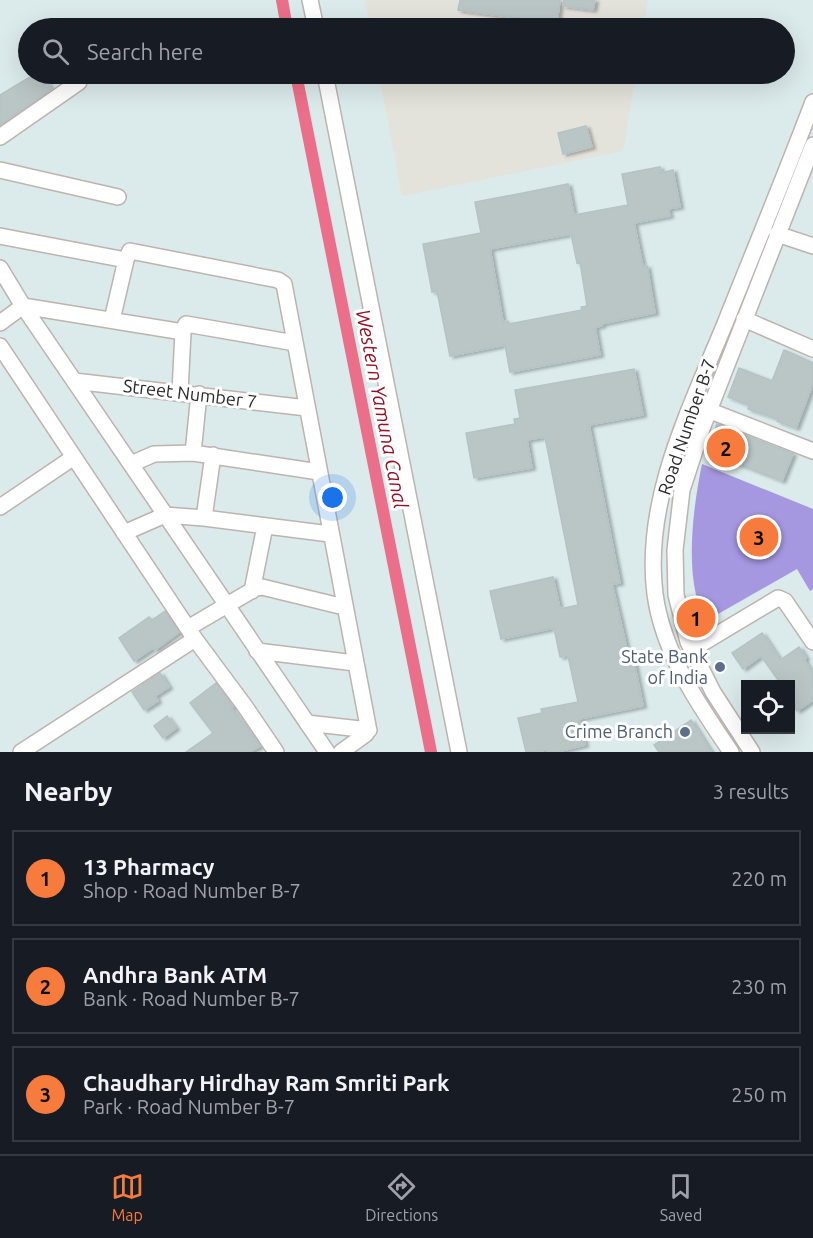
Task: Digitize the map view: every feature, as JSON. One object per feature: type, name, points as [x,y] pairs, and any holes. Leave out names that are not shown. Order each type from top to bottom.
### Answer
[{"type":"street","points":[[310,0],[314,18]]},
{"type":"street","points":[[0,137],[76,84]]},
{"type":"street","points":[[327,84],[459,752]]},
{"type":"street","name":"Road Number B-7","points":[[731,752],[695,699],[667,643],[655,595],[654,545],[663,484],[685,422],[813,102]]},
{"type":"street","name":"Road Number B-7","points":[[752,752],[713,692],[692,650],[676,595],[675,550],[682,490],[708,410],[813,145]]},
{"type":"street","points":[[0,170],[117,197]]},
{"type":"street","points":[[777,234],[813,246]]},
{"type":"street","points":[[0,236],[126,260]]},
{"type":"street","points":[[112,320],[130,251],[282,282],[285,286],[330,534],[369,730]]},
{"type":"street","points":[[0,268],[23,306],[327,752]]},
{"type":"street","points":[[0,323],[23,306],[183,332]]},
{"type":"street","points":[[744,320],[813,348]]},
{"type":"street","points":[[180,392],[184,325],[189,324],[295,344]]},
{"type":"street","points":[[0,346],[192,634],[276,752]]},
{"type":"street","name":"Street Number 7","points":[[74,381],[307,408]]},
{"type":"street","points":[[194,453],[199,394]]},
{"type":"street","points":[[708,410],[813,451]]},
{"type":"street","points":[[131,464],[154,454],[194,453],[319,472]]},
{"type":"street","points":[[204,518],[213,455]]},
{"type":"street","points":[[0,507],[74,457]]},
{"type":"street","points":[[124,533],[165,515],[330,534]]},
{"type":"street","points":[[252,591],[265,526]]},
{"type":"street","points":[[21,752],[192,634],[227,606],[252,591],[262,587],[270,588],[344,607]]},
{"type":"street","points":[[692,650],[778,598],[785,601],[813,642]]},
{"type":"street","points":[[257,651],[355,663]]},
{"type":"street","points":[[307,723],[369,730]]},
{"type":"street","points":[[341,752],[369,730]]},
{"type":"shaded area","points":[[365,0],[648,0],[645,18],[369,18]]},
{"type":"shaded area","points":[[381,84],[634,84],[623,151],[402,196]]},
{"type":"shaded area","points":[[702,464],[813,509],[813,589],[810,591],[797,569],[704,622],[696,595],[692,563],[694,512]]},
{"type":"building","points":[[460,0],[560,0],[558,18],[519,18],[458,10]]},
{"type":"building","points":[[564,0],[595,0],[593,10],[563,6]]},
{"type":"building","points":[[18,84],[48,84],[51,89],[0,125],[0,95]]},
{"type":"building","points":[[586,126],[592,147],[563,154],[558,133]]},
{"type":"building","points":[[660,167],[661,173],[673,170],[680,207],[668,209],[670,216],[634,223],[643,267],[647,266],[655,313],[595,327],[600,355],[510,372],[505,345],[450,356],[437,291],[432,292],[423,244],[481,233],[475,202],[568,184],[574,215],[628,205],[622,174]],"holes":[[[571,234],[577,263],[580,262],[587,306],[581,307],[582,310],[509,324],[508,321],[503,322],[490,249]]]},
{"type":"building","points":[[784,350],[813,363],[813,383],[796,428],[748,409],[749,405],[728,397],[739,368],[772,381]]},
{"type":"building","points":[[634,369],[643,415],[589,425],[620,583],[612,584],[629,658],[633,657],[643,706],[579,719],[585,745],[557,752],[547,750],[526,752],[518,718],[542,713],[541,709],[578,702],[568,656],[560,657],[554,628],[501,639],[490,591],[553,577],[560,609],[578,605],[545,437],[527,440],[532,468],[474,478],[466,433],[515,424],[514,419],[520,418],[515,390]]},
{"type":"building","points":[[717,424],[793,454],[782,481],[707,452]]},
{"type":"building","points":[[165,611],[179,632],[155,650],[153,648],[134,661],[119,638],[149,617],[152,620]]},
{"type":"building","points":[[762,633],[780,660],[799,647],[813,673],[813,700],[797,711],[795,708],[795,680],[778,680],[761,656],[743,669],[732,653]]},
{"type":"building","points":[[160,673],[169,687],[155,696],[158,701],[144,710],[132,692]]},
{"type":"building","points":[[216,683],[233,707],[231,708],[260,746],[250,752],[186,752],[213,733],[190,703]]},
{"type":"building","points":[[167,716],[176,728],[163,738],[154,726]]},
{"type":"building","name":"Crime Branch","points":[[691,720],[711,752],[659,752],[654,745]]},
{"type":"waterway","name":"Western Yamuna Canal","points":[[282,0],[285,18]]},
{"type":"waterway","name":"Western Yamuna Canal","points":[[298,84],[431,752]]},
{"type":"place","name":"Andhra Bank ATM","points":[[726,448]]},
{"type":"place","name":"Chaudhary Hirdhay Ram Smriti Park","points":[[759,537]]},
{"type":"place","name":"13 Pharmacy","points":[[696,618]]},
{"type":"place","name":"State Bank of India","points":[[720,667]]},
{"type":"place","name":"Crime Branch","points":[[685,732]]}]
